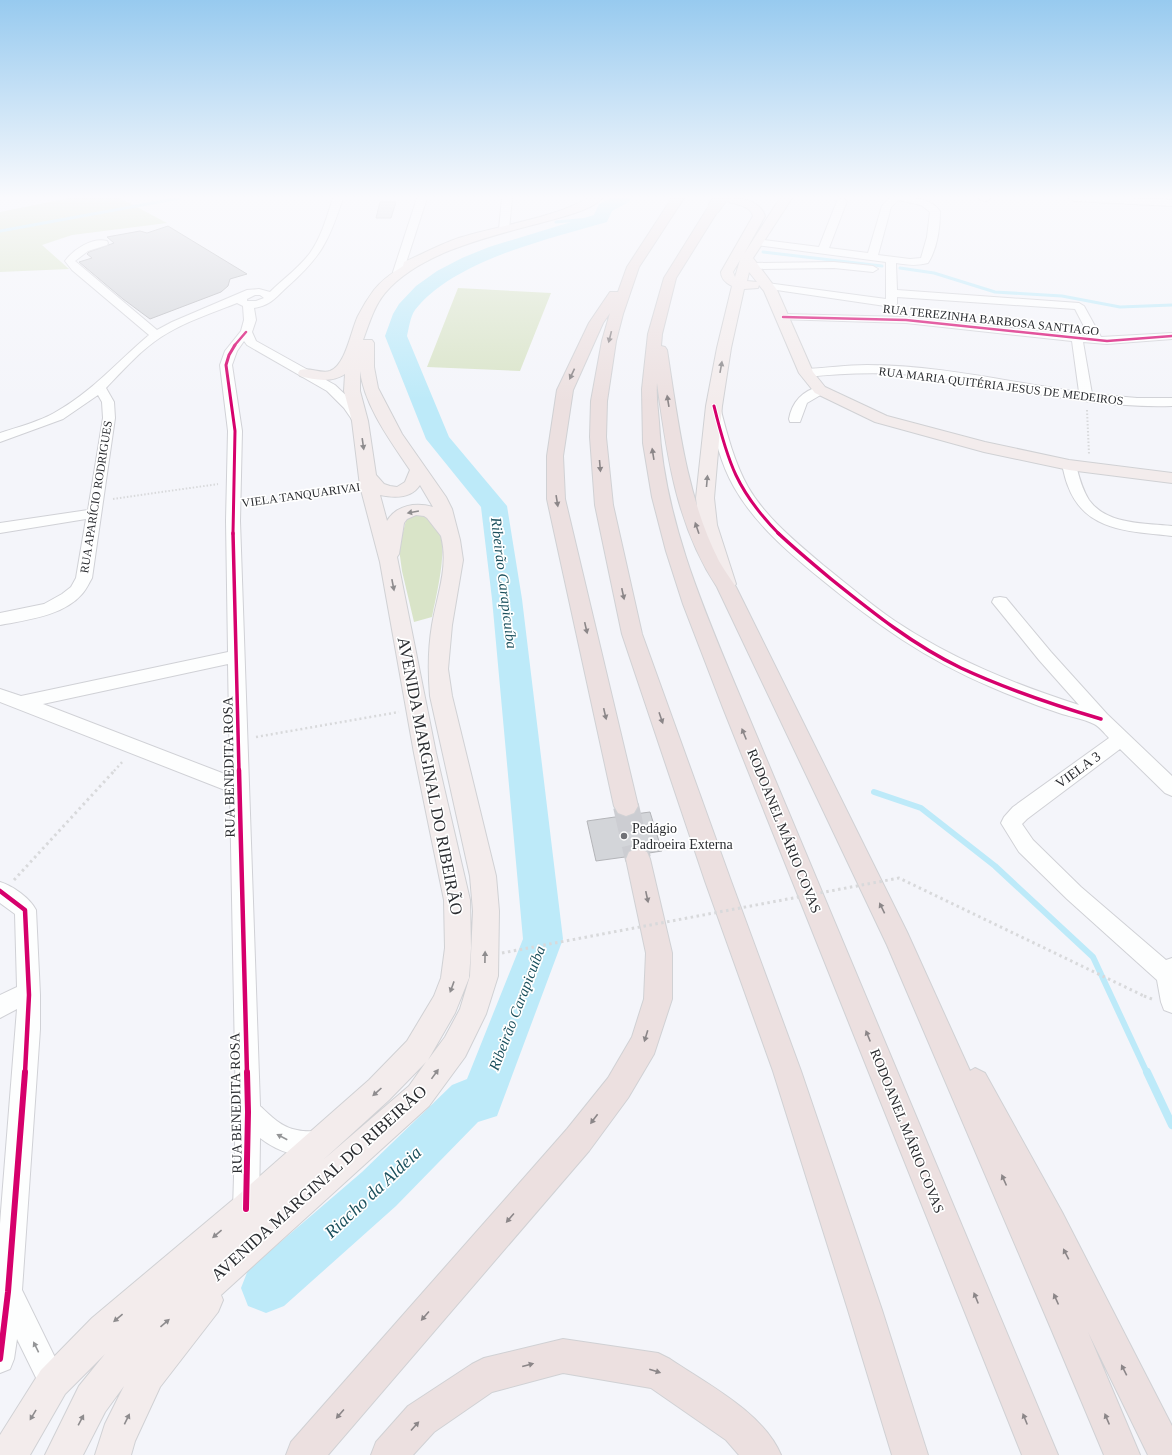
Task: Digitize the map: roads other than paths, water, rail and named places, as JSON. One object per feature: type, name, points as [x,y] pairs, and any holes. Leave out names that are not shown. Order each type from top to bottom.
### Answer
[{"type":"highway","name":"RODOANEL MÁRIO COVAS","points":[[677,266],[671,276],[656,328],[648,381],[650,436],[661,502],[686,588],[1040,1455]]},
{"type":"highway","points":[[626,806],[556,499],[555,456],[565,390],[596,323],[633,267]]},
{"type":"highway","points":[[633,267],[609,340],[599,401],[598,437],[604,505],[632,634],[718,881],[787,1071],[863,1302],[910,1455]]},
{"type":"highway","points":[[656,328],[676,454],[689,504],[710,562],[726,588],[898,941],[1065,1320],[1122,1455]]},
{"type":"highway","points":[[304,1455],[578,1140],[618,1088],[644,1044],[658,999],[659,953],[638,859]]},
{"type":"highway","points":[[898,941],[1051,1223],[1167,1455]]},
{"type":"highway","points":[[389,1455],[421,1419],[484,1376],[563,1356],[658,1370],[739,1427],[763,1455]]},
{"type":"main road","points":[[375,299],[379,292],[395,276],[411,266]]},
{"type":"main road","points":[[730,266],[727,272],[727,276],[730,280],[740,285],[782,316]]},
{"type":"main road","points":[[726,588],[708,525],[705,498],[714,406],[724,348],[740,285],[747,266]]},
{"type":"main road","points":[[752,266],[764,282],[782,316],[806,372],[820,390],[881,419],[984,447],[1090,468],[1172,478]]},
{"type":"main road","points":[[740,285],[756,285],[764,282]]},
{"type":"main road","name":"AVENIDA MARGINAL DO RIBEIRÃO","points":[[306,374],[322,376],[337,373],[347,364],[364,318],[375,299]]},
{"type":"main road","name":"AVENIDA MARGINAL DO RIBEIRÃO","points":[[62,1455],[92,1399],[122,1360],[419,1096],[455,1047],[472,1014],[484,976],[486,911],[483,876],[441,696],[438,668],[442,625],[454,560],[451,540],[443,509],[437,497],[394,434],[370,388],[367,367],[366,331],[375,299]]},
{"type":"main road","name":"AVENIDA MARGINAL DO RIBEIRÃO","points":[[9,1455],[53,1382],[104,1330],[246,1208],[379,1090],[417,1051],[445,1004],[455,978],[458,948],[457,900],[425,753],[389,562],[368,480],[360,421],[352,391],[354,346]]},
{"type":"main road","name":"AVENIDA MARGINAL DO RIBEIRÃO","points":[[352,391],[363,398],[369,405],[379,430],[400,458],[417,469]]},
{"type":"main road","points":[[368,480],[380,489],[395,492],[408,489],[414,481],[417,469]]},
{"type":"main road","name":"AVENIDA MARGINAL DO RIBEIRÃO","points":[[389,562],[395,523],[399,517],[408,512],[418,510],[429,511],[441,523],[451,540]]},
{"type":"main road","points":[[112,1455],[118,1437],[148,1375],[237,1259]]},
{"type":"street","points":[[74,266],[156,335]]},
{"type":"street","name":"RUA BENEDITA ROSA","points":[[246,1208],[248,1112],[239,787],[240,740],[233,521],[235,431],[226,373],[228,355],[246,332],[250,320],[267,300],[304,266]]},
{"type":"street","points":[[395,276],[399,266]]},
{"type":"street","points":[[891,266],[892,319]]},
{"type":"street","points":[[0,438],[58,416],[76,405],[100,387],[130,356],[156,335],[176,324],[248,298],[287,281]]},
{"type":"street","points":[[764,282],[892,298],[1079,306],[1097,340]]},
{"type":"street","points":[[241,283],[248,298]]},
{"type":"street","name":"RUA BENEDITA ROSA","points":[[248,298],[250,320]]},
{"type":"street","points":[[248,298],[267,300]]},
{"type":"street","name":"RUA TEREZINHA BARBOSA SANTIAGO","points":[[782,316],[892,319],[1097,340],[1127,340],[1172,336]]},
{"type":"street","points":[[246,332],[251,343],[259,349],[331,388],[341,396],[360,421]]},
{"type":"street","points":[[1077,338],[1086,397]]},
{"type":"street","name":"RUA BENEDITA ROSA","points":[[228,386],[239,357],[259,349]]},
{"type":"street","name":"RUA MARIA QUITÉRIA JESUS DE MEDEIROS","points":[[806,372],[849,369],[902,372],[946,376],[1117,401],[1152,403],[1172,402]]},
{"type":"street","name":"AVENIDA MARGINAL DO RIBEIRÃO","points":[[306,374],[352,391]]},
{"type":"street","name":"RUA APARÍCIO RODRIGUES","points":[[0,619],[44,610],[62,602],[76,591],[84,578],[109,418],[108,402],[100,387]]},
{"type":"street","points":[[795,419],[796,409],[800,402],[807,396],[820,390]]},
{"type":"street","points":[[714,406],[726,453],[741,487],[755,506],[792,546],[847,592],[898,631],[961,667],[1059,706],[1101,719]]},
{"type":"street","points":[[1069,464],[1076,489],[1084,504],[1105,521],[1172,532]]},
{"type":"street","points":[[0,528],[94,507]]},
{"type":"street","points":[[1000,602],[1045,656],[1101,719],[1172,788]]},
{"type":"street","points":[[20,703],[237,656]]},
{"type":"street","points":[[0,695],[239,787]]},
{"type":"street","name":"VIELA 3","points":[[1121,739],[1020,813],[1011,823],[1026,846],[1074,893],[1170,973]]},
{"type":"street","points":[[0,1360],[8,1292],[29,995],[25,910],[1,892]]},
{"type":"street","points":[[1170,973],[1172,1002]]},
{"type":"street","points":[[0,1007],[16,998],[29,995]]},
{"type":"street","name":"RUA BENEDITA ROSA","points":[[248,1112],[269,1130],[284,1139],[297,1143],[319,1143]]},
{"type":"street","points":[[8,1292],[53,1382]]},
{"type":"waterway","name":"Ribeirão Carapicuíba","points":[[266,1288],[379,1189],[468,1101],[481,1100],[543,939],[507,599],[494,506],[438,439],[396,336],[401,318],[406,308],[423,290],[444,275],[462,266]]},
{"type":"waterway","points":[[900,268],[934,273],[995,292],[1062,296],[1120,307],[1172,305]]},
{"type":"waterway","points":[[874,792],[921,808],[995,866],[1093,957],[1147,1073]]},
{"type":"waterway","points":[[1147,1072],[1172,1125]]},
{"type":"tunnel","points":[[626,806],[638,859]]},
{"type":"place","name":"Pedágio Padroeira Externa","points":[[624,836]]},
{"type":"water label","name":"Riacho da Aldeia","points":[[373,1192]]}]
